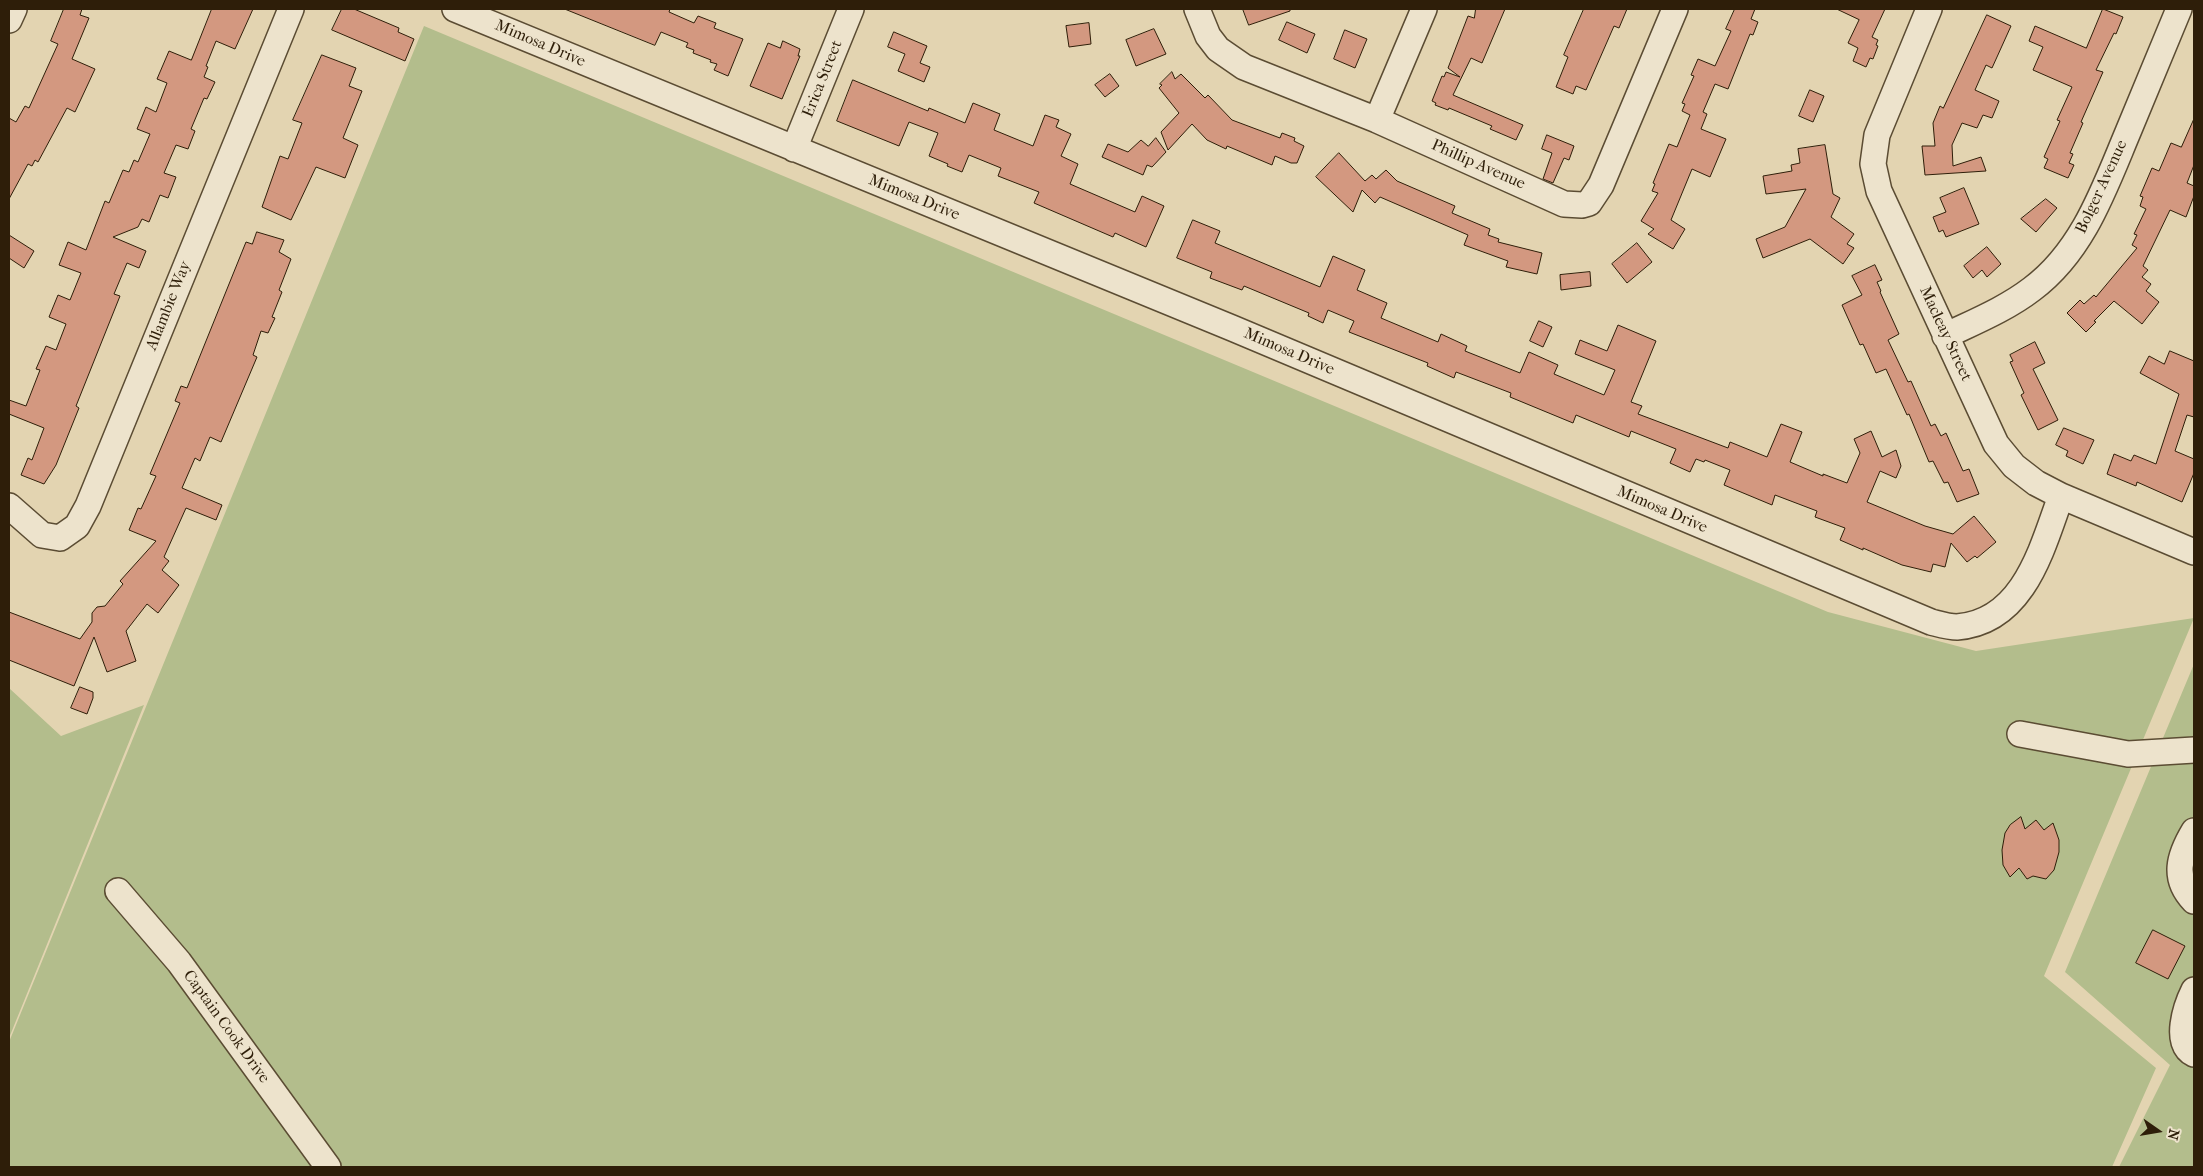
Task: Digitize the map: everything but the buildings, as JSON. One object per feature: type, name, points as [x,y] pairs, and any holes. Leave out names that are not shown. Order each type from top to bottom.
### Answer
[{"type":"street","points":[[9,20],[14,9]]},
{"type":"street","name":"Allambie Way","points":[[9,506],[42,535],[60,538],[77,526],[88,506],[291,9]]},
{"type":"street","name":"Mimosa Drive","points":[[455,9],[1232,328],[1931,622],[1956,627],[1980,622],[1998,613],[2014,599],[2026,582],[2037,560],[2061,496]]},
{"type":"street","name":"Erica Street","points":[[794,149],[851,9]]},
{"type":"street","name":"Phillip Avenue","points":[[1197,9],[1201,21],[1213,42],[1225,54],[1244,67],[1377,120],[1564,204],[1582,205],[1589,203],[1601,185],[1675,9]]},
{"type":"street","points":[[1377,120],[1424,9]]},
{"type":"street","name":"Macleay Street","points":[[1929,9],[1877,134],[1873,164],[1879,191],[1996,444],[2014,466],[2036,483],[2061,496],[2194,552]]},
{"type":"street","name":"Bolger Avenue","points":[[1945,336],[2007,306],[2033,289],[2056,268],[2077,241],[2096,209],[2179,9]]},
{"type":"street","points":[[2020,734],[2128,754],[2194,750]]},
{"type":"street","points":[[2193,834],[2182,855],[2180,876],[2182,886],[2194,901]]},
{"type":"street","name":"Captain Cook Drive","points":[[118,891],[179,962],[328,1167]]},
{"type":"street","points":[[2194,990],[2188,1003],[2183,1041],[2188,1051],[2194,1054]]},
{"type":"green space","points":[[424,26],[1828,612],[1976,651],[2194,618],[2044,976],[2156,1068],[2112,1167],[9,1167],[9,1042]]},
{"type":"green space","points":[[2194,664],[2194,1167],[2119,1167],[2170,1065],[2065,972]]},
{"type":"green space","points":[[9,688],[61,736],[144,705],[9,1038]]}]
